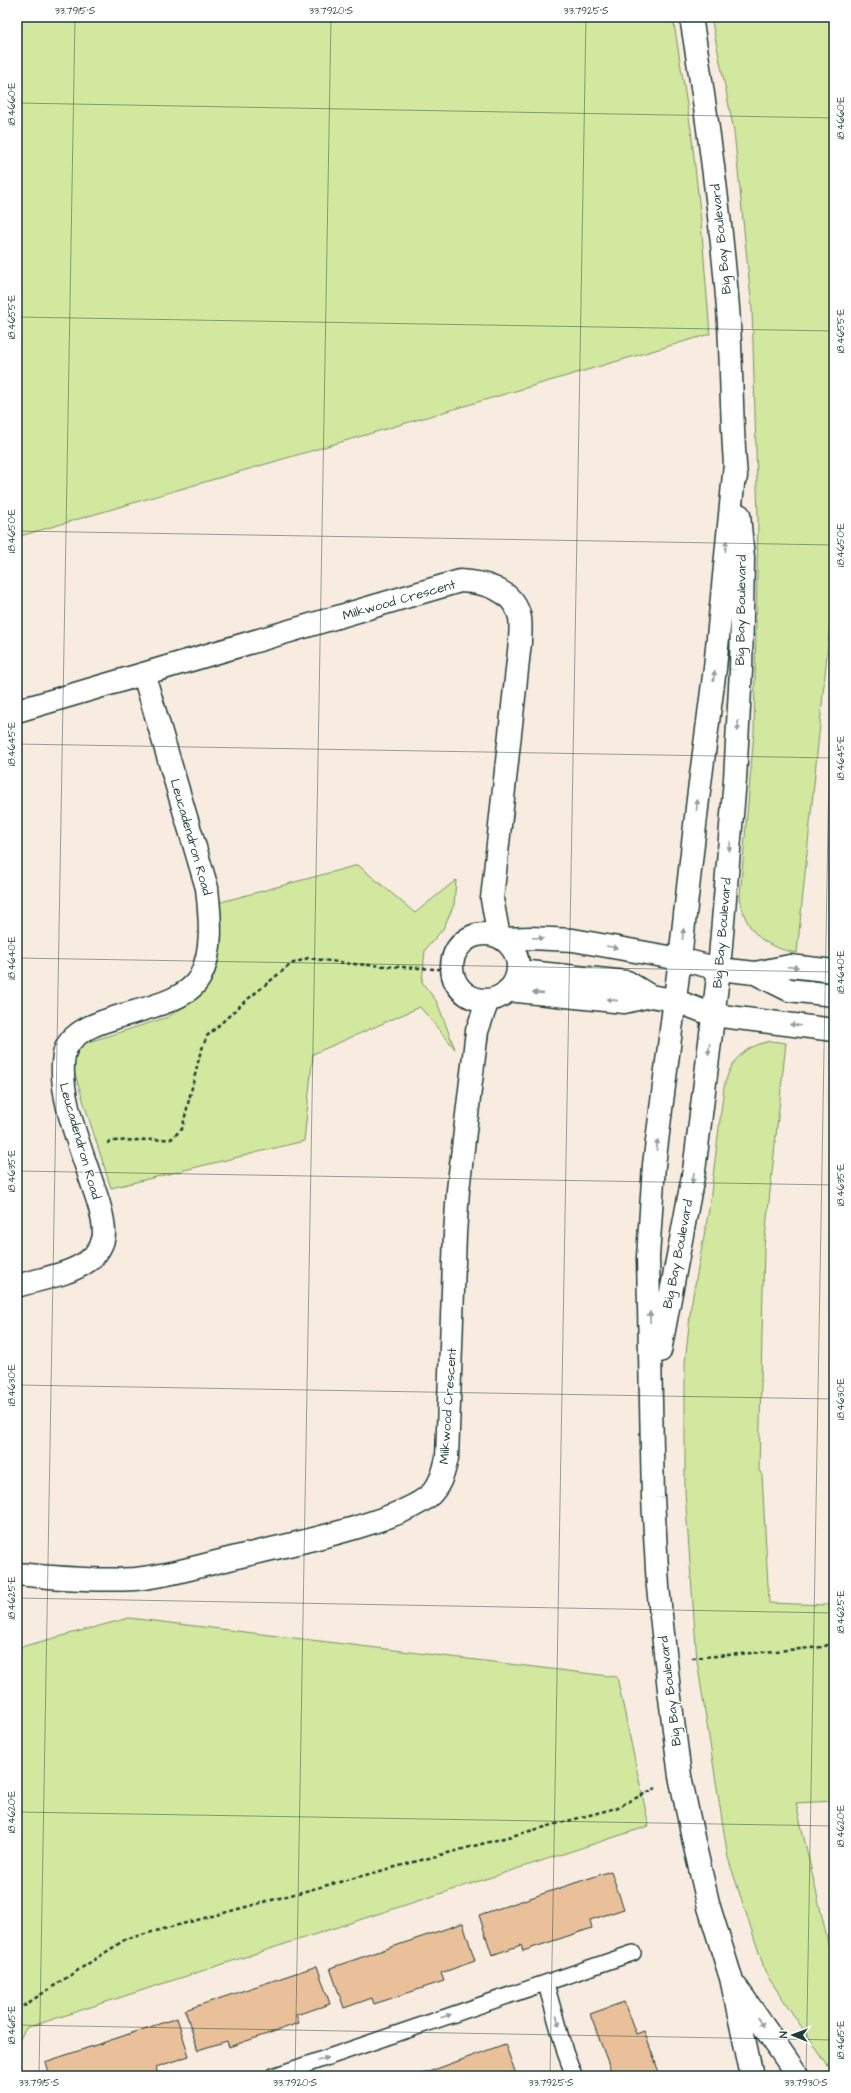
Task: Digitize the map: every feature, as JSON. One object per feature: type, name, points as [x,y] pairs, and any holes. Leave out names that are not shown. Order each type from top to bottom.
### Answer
[{"type":"street","name":"Big Bay Boulevard","points":[[652,1398],[694,1171],[719,969],[735,779],[741,670],[743,558],[735,464],[728,309],[719,205],[691,17]]},
{"type":"street","name":"Big Bay Boulevard","points":[[735,464],[715,668],[654,1165],[648,1257],[655,1528],[658,1587],[680,1776],[709,1907],[731,1978],[752,2076]]},
{"type":"street","name":"Milkwood Crescent","points":[[17,711],[144,675],[460,581],[478,582],[494,588],[510,598],[519,614],[520,642],[492,899],[501,938]]},
{"type":"street","name":"Leucadendron Road","points":[[17,1286],[69,1271],[87,1262],[98,1251],[104,1235],[101,1211],[65,1097],[62,1075],[64,1053],[74,1037],[94,1024],[156,1005],[185,994],[200,978],[209,950],[210,921],[208,888],[144,675]]},
{"type":"street","name":"Milkwood Crescent","points":[[473,936],[492,899]]},
{"type":"street","points":[[501,938],[515,953],[518,962],[518,971],[515,981],[508,990],[499,997],[488,1000],[477,999],[467,994],[457,984],[452,970],[453,956],[461,944],[473,936],[482,934],[501,938],[573,940],[680,958],[719,969],[755,973],[790,966],[834,971]]},
{"type":"street","points":[[518,971],[627,982],[650,996],[674,1000],[713,1016],[834,1030]]},
{"type":"street","points":[[755,973],[789,990],[834,995]]},
{"type":"street","points":[[508,990],[624,1002],[650,996]]},
{"type":"street","name":"Milkwood Crescent","points":[[467,994],[477,1031]]},
{"type":"street","name":"Milkwood Crescent","points":[[17,1574],[104,1579],[136,1579],[167,1574],[308,1540],[388,1517],[413,1506],[431,1494],[442,1478],[447,1458],[455,1234],[477,1031],[488,1000]]},
{"type":"street","name":"Big Bay Boulevard","points":[[731,1978],[798,2076]]},
{"type":"lane","points":[[273,2076],[546,1984],[633,1953]]},
{"type":"lane","points":[[546,1984],[565,2052],[574,2076]]},
{"type":"path","points":[[82,1151],[112,1141],[171,1139],[182,1129],[200,1054],[208,1036],[243,1003],[291,964],[308,958],[352,964],[452,970]]},
{"type":"path","points":[[666,1661],[823,1646],[834,1642]]},
{"type":"path","points":[[17,2010],[126,1939],[616,1808],[680,1776]]},
{"type":"green space","points":[[17,17],[673,17],[691,130],[701,221],[710,334],[17,537]]},
{"type":"green space","points":[[711,17],[834,17],[834,585],[797,953],[765,942],[757,935],[746,919],[740,896],[754,733],[758,519],[752,309],[734,131]]},
{"type":"green space","points":[[358,865],[415,913],[456,880],[454,905],[443,929],[425,950],[422,982],[437,1002],[455,1049],[420,1007],[313,1054],[304,1141],[111,1188],[70,1059],[79,1045],[168,1017],[193,1000],[213,912],[221,902]]},
{"type":"green space","points":[[771,1041],[786,1043],[764,1247],[759,1470],[762,1475],[769,1603],[826,1605],[834,1599],[834,1801],[796,1803],[834,1969],[834,2037],[830,2038],[834,2075],[766,1974],[728,1858],[697,1661],[685,1493],[685,1363],[691,1306],[709,1209],[724,1087],[730,1069],[740,1056],[753,1047]]},
{"type":"green space","points":[[129,1618],[617,1677],[649,1826],[26,2028],[17,2044],[17,1648]]},
{"type":"building","points":[[611,1871],[624,1909],[590,1920],[592,1928],[523,1951],[521,1945],[492,1955],[479,1915]]},
{"type":"building","points":[[463,1923],[475,1961],[441,1973],[444,1981],[374,2004],[372,1998],[344,2008],[330,1968]]},
{"type":"building","points":[[317,1966],[330,2004],[296,2015],[299,2023],[229,2047],[227,2041],[198,2050],[185,2010]]},
{"type":"building","points":[[624,2002],[636,2034],[644,2031],[660,2075],[613,2076],[590,2014]]},
{"type":"building","points":[[177,2018],[189,2056],[156,2067],[158,2075],[49,2076],[45,2062]]},
{"type":"building","points":[[505,2044],[516,2074],[510,2076],[417,2076]]}]
